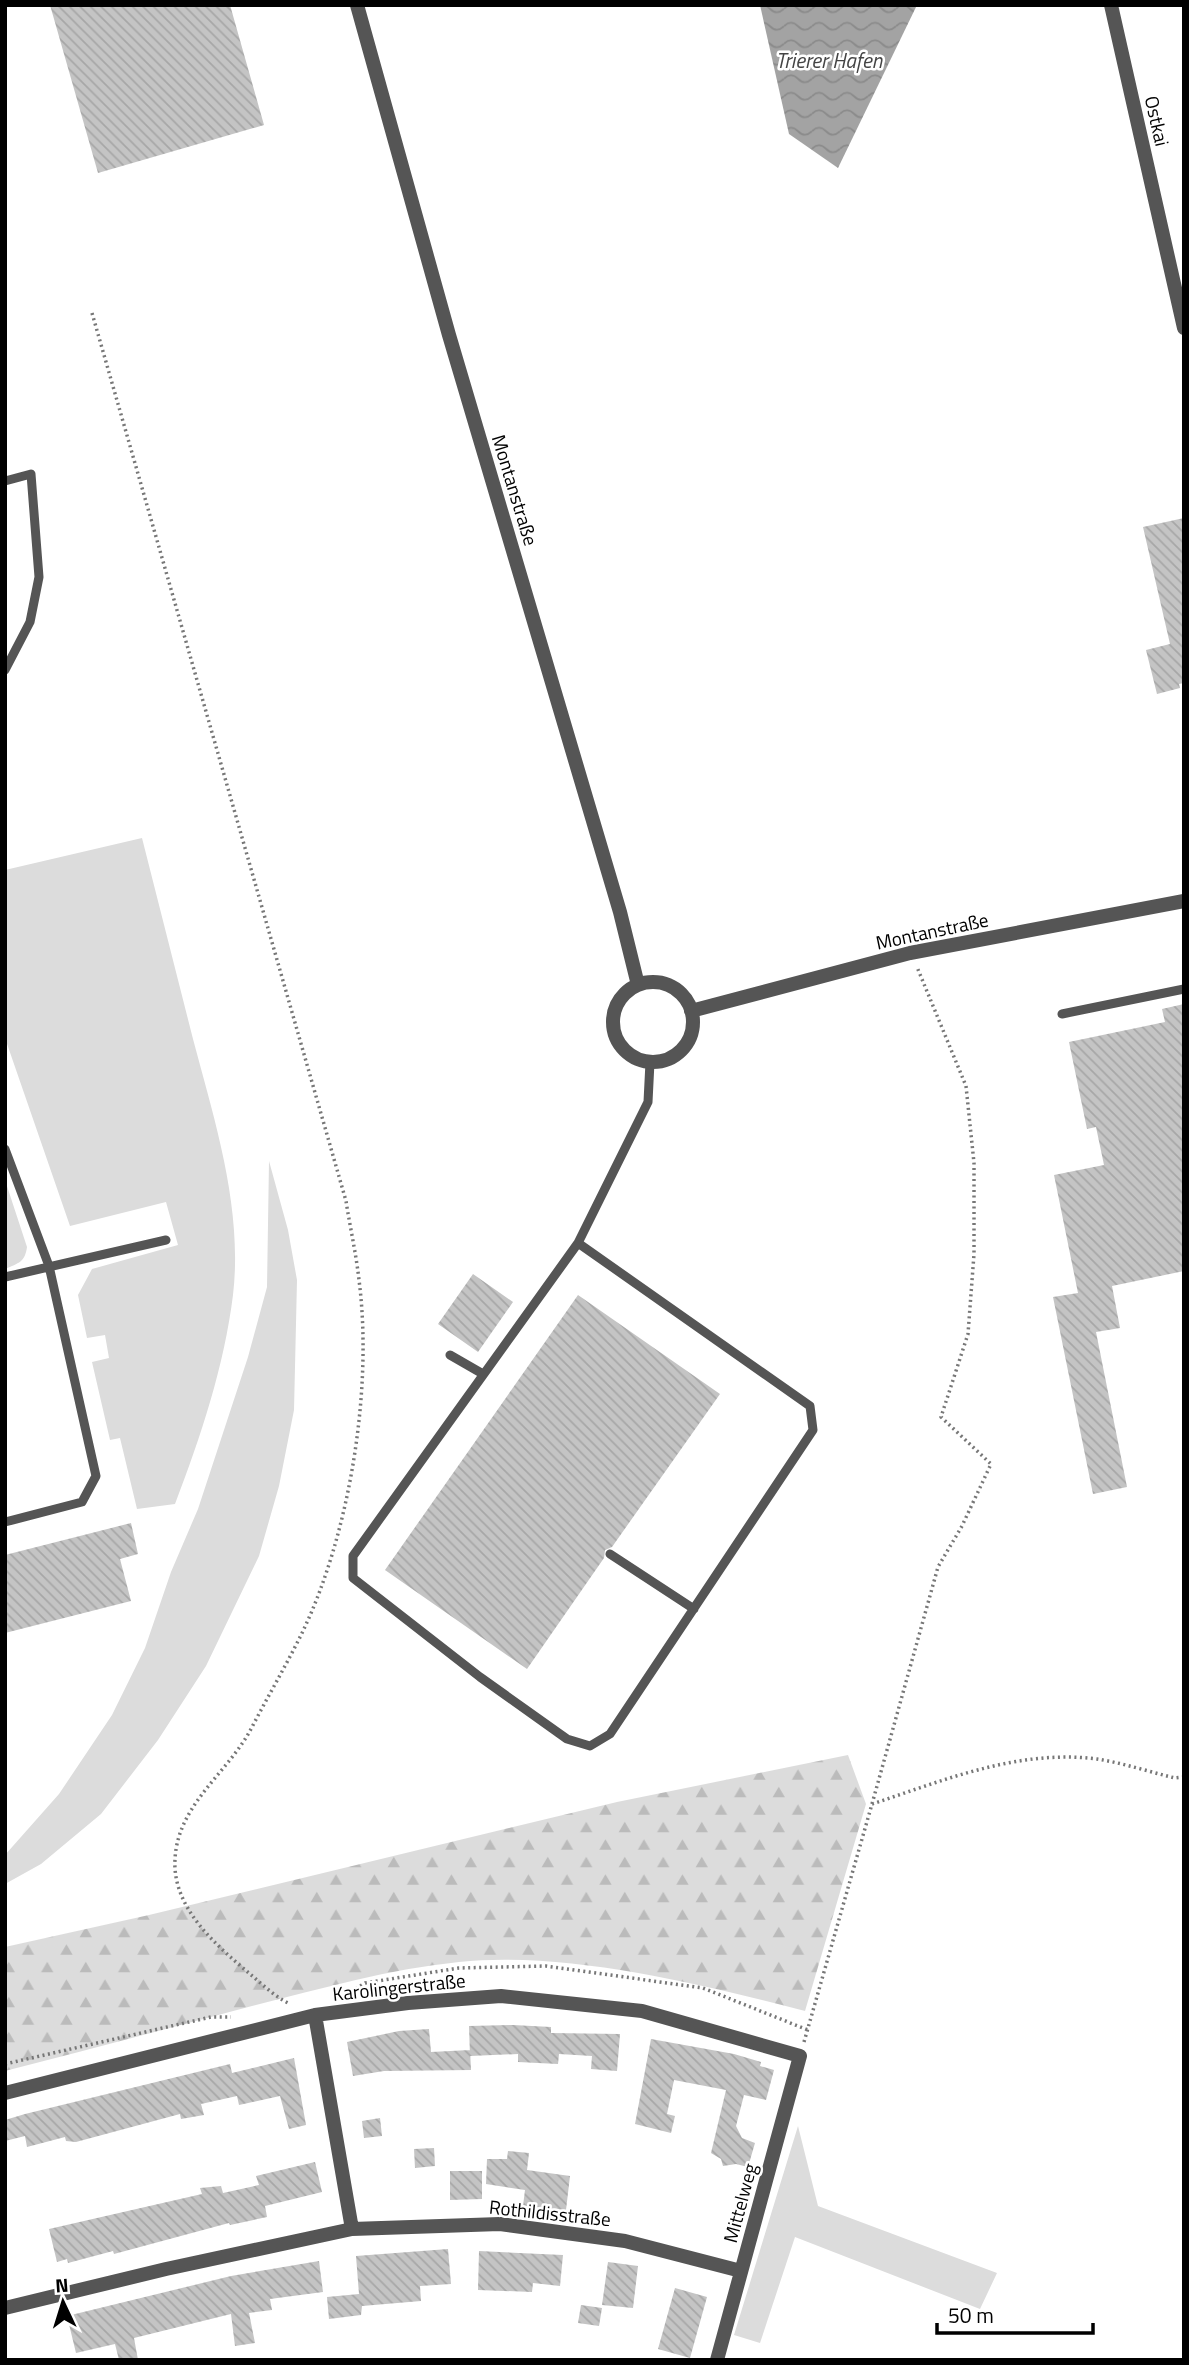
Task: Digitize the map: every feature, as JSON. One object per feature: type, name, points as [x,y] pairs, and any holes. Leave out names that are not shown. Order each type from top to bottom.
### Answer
[{"type":"street","name":"Montanstraße","points":[[357,5],[449,335],[616,899],[638,985]]},
{"type":"street","name":"Ostkai","points":[[1111,5],[1184,328]]},
{"type":"street","name":"Montanstraße","points":[[691,1011],[911,953],[1184,901]]},
{"type":"street","points":[[651,982],[665,984],[678,991],[691,1011],[693,1024],[686,1045],[670,1058],[650,1062],[633,1057],[622,1048],[613,1024],[618,1003],[638,985],[651,982]]},
{"type":"street","name":"Karolingerstraße","points":[[5,2092],[315,2015],[408,2003],[501,1996],[642,2011],[800,2056]]},
{"type":"street","points":[[315,2015],[352,2229]]},
{"type":"street","name":"Mittelweg","points":[[717,2360],[800,2056]]},
{"type":"street","name":"Rothildisstraße","points":[[5,2308],[166,2269],[352,2229],[500,2224],[625,2241],[741,2271]]},
{"type":"lane","points":[[5,481],[31,474],[39,577],[30,622],[5,670]]},
{"type":"lane","points":[[1062,1014],[1184,989]]},
{"type":"lane","points":[[578,1243],[810,1406],[813,1430],[610,1734],[590,1746],[567,1739],[480,1677],[353,1578],[353,1556],[578,1243],[648,1102],[650,1062]]},
{"type":"lane","points":[[5,1149],[49,1266],[96,1476],[82,1502],[5,1522]]},
{"type":"lane","points":[[5,1277],[166,1240]]},
{"type":"lane","points":[[450,1355],[483,1374]]},
{"type":"lane","points":[[610,1554],[694,1609]]},
{"type":"path","points":[[92,313],[346,1201],[359,1282],[361,1371],[358,1436],[330,1561],[303,1630],[244,1740],[187,1814],[175,1858],[178,1889],[195,1920],[234,1960],[280,1999],[315,2015]]},
{"type":"path","points":[[800,2056],[938,1567],[962,1527],[991,1464],[941,1418],[968,1334],[974,1254],[974,1163],[967,1086],[911,953]]},
{"type":"path","points":[[872,1804],[998,1763],[1049,1757],[1097,1759],[1175,1779],[1184,1777]]},
{"type":"green space","points":[[142,838],[225,1166],[231,1198],[235,1262],[229,1322],[218,1375],[175,1504],[137,1509],[120,1438],[110,1440],[92,1362],[109,1358],[105,1335],[87,1338],[78,1295],[92,1269],[178,1245],[166,1202],[70,1226],[5,1038],[5,870]]},
{"type":"green space","points":[[269,1161],[288,1230],[297,1280],[294,1410],[279,1486],[259,1556],[206,1666],[158,1740],[101,1814],[41,1864],[5,1884],[5,1855],[59,1794],[112,1715],[145,1648],[171,1572],[198,1509],[248,1357],[267,1287]]},
{"type":"green space","points":[[5,1180],[27,1247],[25,1256],[20,1261],[5,1269]]},
{"type":"green space","points":[[848,1755],[866,1804],[805,2011],[722,1990],[633,1972],[544,1961],[459,1962],[355,1980],[5,2071],[5,1947],[617,1802]]},
{"type":"green space","points":[[798,2126],[818,2206],[997,2273],[980,2309],[795,2237],[760,2343],[734,2335]]},
{"type":"water","name":"Trierer Hafen","points":[[760,5],[917,5],[838,168],[789,134]]},
{"type":"building","points":[[50,5],[230,5],[264,125],[98,173]]},
{"type":"building","points":[[1184,518],[1184,683],[1179,684],[1180,688],[1157,694],[1146,650],[1170,644],[1143,527]]},
{"type":"building","points":[[1184,1004],[1184,1271],[1112,1286],[1120,1328],[1096,1332],[1127,1487],[1093,1494],[1053,1297],[1078,1293],[1054,1175],[1104,1165],[1096,1127],[1087,1129],[1069,1042],[1165,1022],[1162,1009]]},
{"type":"building","points":[[473,1274],[513,1302],[478,1352],[438,1324]]},
{"type":"building","points":[[578,1295],[720,1394],[612,1547],[605,1550],[604,1558],[527,1669],[385,1570]]},
{"type":"building","points":[[131,1523],[138,1554],[120,1559],[131,1601],[5,1633],[5,1555]]},
{"type":"building","points":[[469,2026],[551,2027],[551,2033],[620,2034],[617,2071],[591,2069],[592,2056],[559,2054],[558,2064],[518,2062],[518,2054],[470,2056]]},
{"type":"building","points":[[429,2029],[431,2052],[470,2050],[471,2070],[384,2071],[353,2076],[347,2042],[399,2031]]},
{"type":"building","points":[[651,2039],[734,2054],[761,2062],[760,2066],[774,2070],[766,2100],[744,2095],[736,2126],[742,2138],[755,2143],[748,2167],[736,2164],[723,2166],[721,2159],[711,2153],[726,2090],[674,2080],[667,2114],[675,2116],[671,2133],[635,2124]]},
{"type":"building","points":[[294,2058],[306,2125],[289,2129],[280,2096],[239,2105],[237,2096],[201,2104],[204,2115],[181,2119],[180,2114],[76,2142],[66,2141],[65,2137],[27,2147],[25,2136],[5,2141],[5,2120],[25,2114],[230,2064],[232,2073]]},
{"type":"building","points":[[380,2118],[382,2136],[364,2138],[362,2121]]},
{"type":"building","points":[[434,2148],[435,2166],[415,2168],[414,2149]]},
{"type":"building","points":[[508,2151],[529,2153],[527,2170],[570,2176],[566,2210],[523,2206],[525,2190],[486,2184],[487,2159],[507,2159]]},
{"type":"building","points":[[315,2162],[322,2192],[265,2206],[267,2217],[230,2225],[229,2223],[114,2254],[113,2251],[68,2263],[67,2259],[57,2262],[49,2229],[202,2194],[200,2188],[221,2186],[223,2193],[259,2185],[256,2176]]},
{"type":"building","points":[[450,2171],[482,2171],[482,2199],[450,2200]]},
{"type":"building","points":[[448,2249],[451,2284],[420,2286],[421,2301],[362,2306],[361,2315],[329,2319],[327,2297],[359,2294],[356,2256]]},
{"type":"building","points":[[479,2251],[563,2255],[560,2286],[533,2283],[532,2292],[478,2290]]},
{"type":"building","points":[[319,2261],[323,2292],[270,2299],[272,2310],[249,2313],[255,2343],[235,2346],[231,2314],[134,2338],[138,2360],[119,2360],[115,2344],[76,2353],[67,2316],[231,2276]]},
{"type":"building","points":[[608,2262],[638,2266],[633,2308],[602,2305]]},
{"type":"building","points":[[675,2288],[707,2297],[690,2358],[658,2349]]},
{"type":"building","points":[[581,2305],[602,2308],[599,2326],[578,2323]]}]
